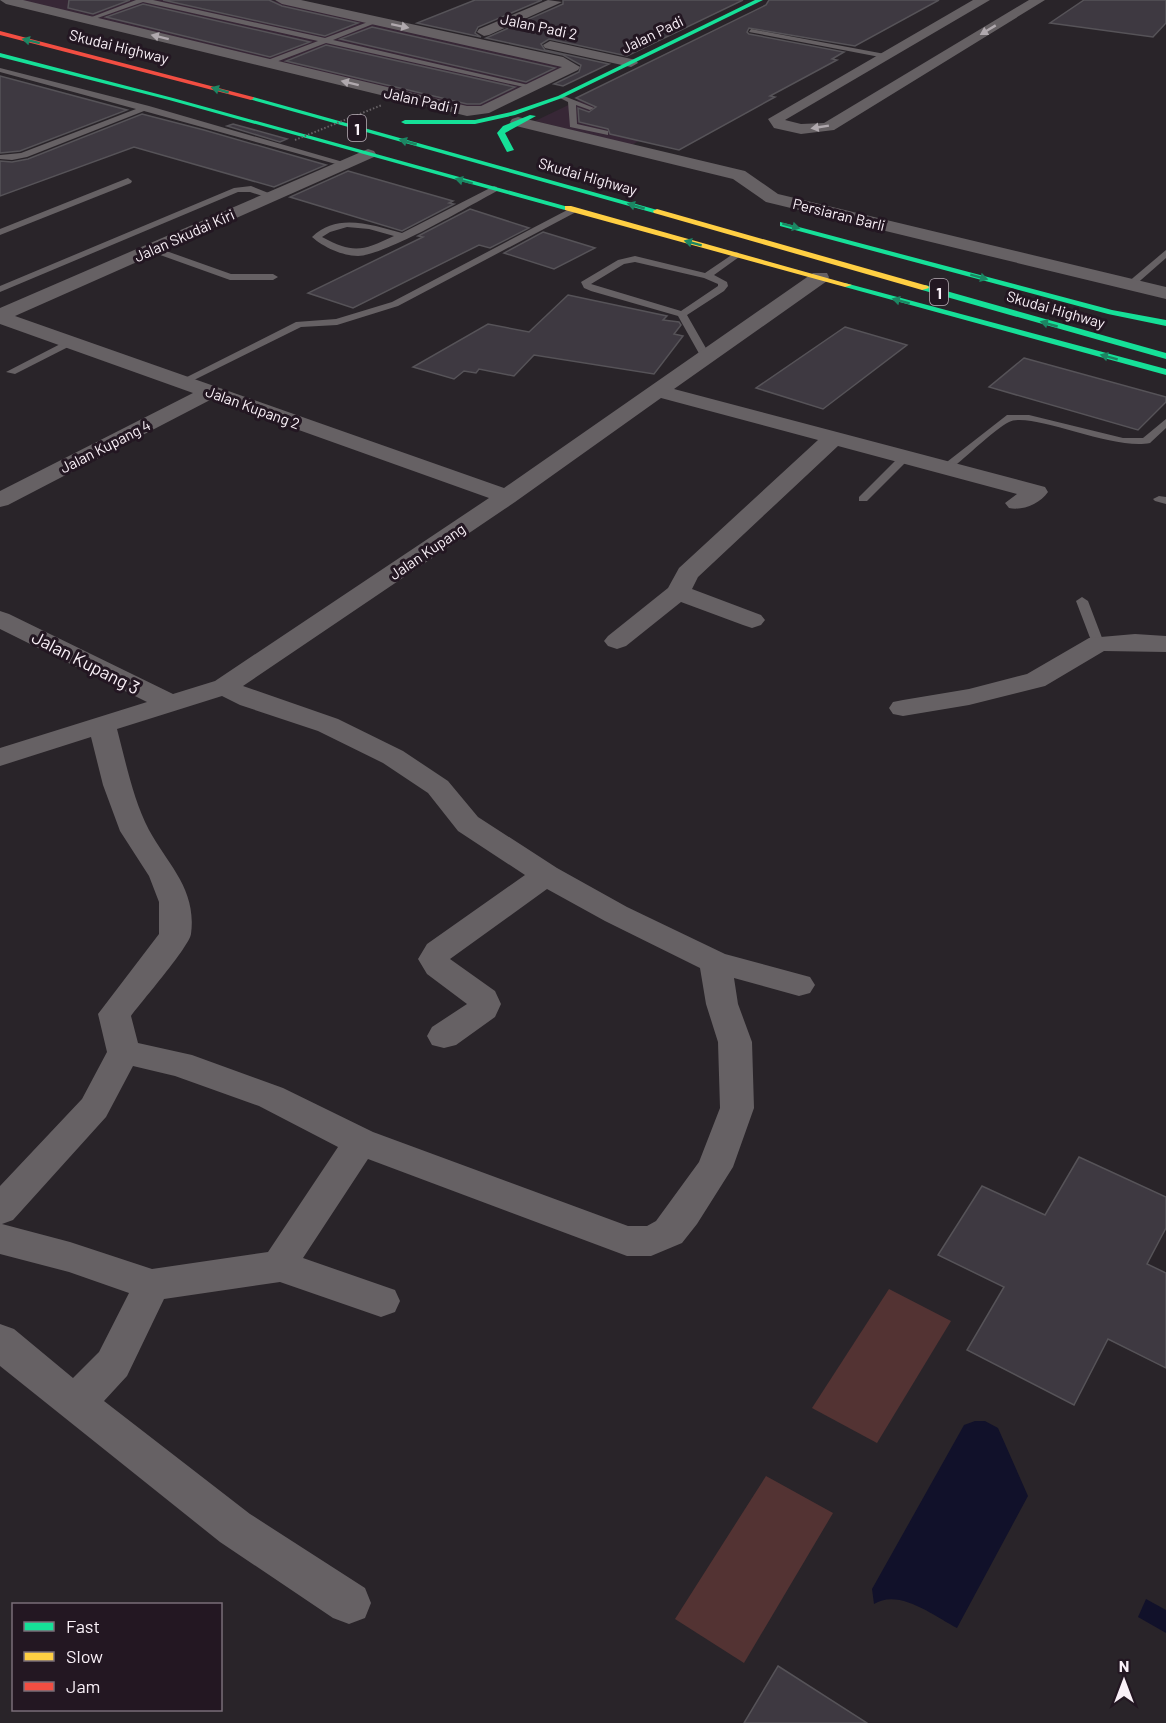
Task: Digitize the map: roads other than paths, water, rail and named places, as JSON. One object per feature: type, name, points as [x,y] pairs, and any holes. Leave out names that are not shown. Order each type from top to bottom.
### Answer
[{"type":"main road","name":"Jalan Padi","points":[[518,122],[555,105],[631,63],[760,0]]},
{"type":"main road","name":"Skudai Highway","points":[[0,21],[126,51]]},
{"type":"main road","name":"Skudai Highway","points":[[0,33],[148,70],[1166,356]]},
{"type":"main road","points":[[0,55],[171,99],[1166,372]]},
{"type":"main road","name":"Jalan Padi","points":[[453,135],[399,121],[485,120],[500,118],[539,102],[566,99]]},
{"type":"main road","points":[[487,144],[515,152],[501,133],[518,122]]},
{"type":"main road","name":"Skudai Highway","points":[[768,220],[1111,312],[1166,322]]},
{"type":"main road","points":[[712,227],[768,235],[1166,337]]},
{"type":"street","name":"Jalan Padi 1","points":[[6,0],[467,111],[484,110],[573,67],[563,61],[282,0]]},
{"type":"street","name":"Jalan Padi 2","points":[[335,0],[631,63]]},
{"type":"street","points":[[983,0],[776,119],[780,125],[801,129],[828,127],[1038,0]]},
{"type":"street","points":[[484,32],[555,2]]},
{"type":"street","name":"Persiaran Barli","points":[[518,122],[603,135],[739,175],[747,178],[761,193],[772,198],[1166,293]]},
{"type":"street","name":"Jalan Skudai Kiri","points":[[0,316],[368,154]]},
{"type":"street","name":"Jalan Kupang","points":[[0,757],[224,687],[507,497],[820,277]]},
{"type":"street","name":"Jalan Kupang 2","points":[[0,316],[507,497]]},
{"type":"street","points":[[658,391],[1037,492],[1017,503]]},
{"type":"street","name":"Jalan Kupang 4","points":[[0,500],[210,392]]},
{"type":"street","points":[[617,641],[678,592],[688,573],[834,437]]},
{"type":"street","points":[[678,592],[752,620]]},
{"type":"street","name":"Jalan Kupang 3","points":[[0,619],[172,705]]},
{"type":"street","points":[[903,708],[969,697],[1036,680],[1098,643],[1166,644]]},
{"type":"street","points":[[224,687],[250,699],[328,725],[393,757],[438,787],[468,824],[546,875],[616,914],[715,962],[799,985]]},
{"type":"street","points":[[0,1210],[94,1108],[124,1052],[114,1014],[175,936],[174,902],[164,875],[135,831],[117,785],[102,726]]},
{"type":"street","points":[[444,1036],[483,1009],[485,1004],[483,999],[438,966],[434,959],[438,952],[546,875]]},
{"type":"street","points":[[124,1052],[180,1064],[271,1097],[360,1142],[627,1241],[651,1241],[669,1232],[684,1214],[715,1167],[736,1108],[735,1042],[722,1004],[715,962]]},
{"type":"street","points":[[280,1266],[287,1251],[360,1142]]},
{"type":"street","points":[[0,1239],[70,1257],[152,1285],[280,1266],[381,1301]]},
{"type":"street","points":[[76,1403],[113,1364],[152,1285]]},
{"type":"street","points":[[0,1341],[235,1528],[349,1603]]},
{"type":"lane","points":[[87,20],[143,0],[532,87]]},
{"type":"lane","points":[[268,63],[376,21]]},
{"type":"lane","points":[[751,31],[885,56]]},
{"type":"lane","points":[[0,70],[346,164]]},
{"type":"lane","points":[[0,157],[12,158],[24,155],[171,99]]},
{"type":"lane","points":[[566,99],[590,108]]},
{"type":"lane","points":[[566,99],[573,125],[603,135]]},
{"type":"lane","points":[[0,232],[128,181]]},
{"type":"lane","points":[[0,289],[237,190],[251,189],[272,196]]},
{"type":"lane","points":[[403,236],[342,223],[325,230],[316,237],[339,249],[360,253],[403,236],[442,218],[494,189]]},
{"type":"lane","points":[[182,382],[298,324],[337,322],[395,304],[573,210]]},
{"type":"lane","points":[[152,249],[230,277],[273,277]]},
{"type":"lane","points":[[1130,285],[1166,253]]},
{"type":"lane","points":[[707,276],[736,255]]},
{"type":"lane","points":[[682,314],[723,286],[722,282],[707,276],[635,259],[621,262],[586,282],[587,286],[594,289],[682,314],[706,357]]},
{"type":"lane","points":[[10,372],[70,342]]},
{"type":"lane","points":[[947,467],[1007,418],[1029,418],[1123,441],[1146,441],[1166,422]]},
{"type":"lane","points":[[863,499],[906,456]]},
{"type":"lane","points":[[1082,601],[1098,643]]}]
